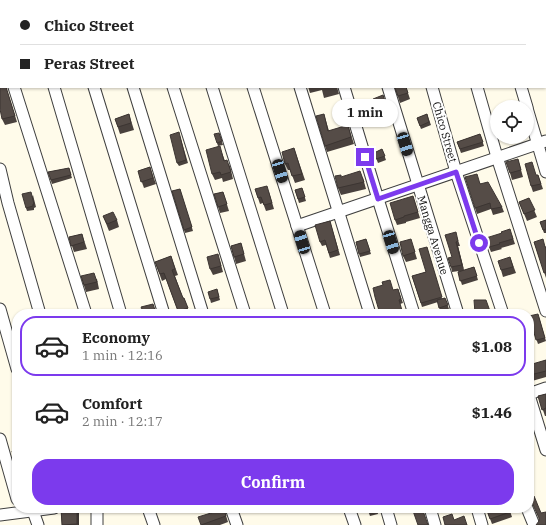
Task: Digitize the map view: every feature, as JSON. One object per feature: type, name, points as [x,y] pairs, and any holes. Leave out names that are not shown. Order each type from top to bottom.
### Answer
[{"type":"street","points":[[14,88],[84,309]]},
{"type":"street","points":[[54,88],[120,309]]},
{"type":"street","points":[[94,88],[162,309]]},
{"type":"street","points":[[133,88],[201,309]]},
{"type":"street","points":[[173,88],[243,309]]},
{"type":"street","points":[[212,88],[281,309]]},
{"type":"street","points":[[253,88],[323,309]]},
{"type":"street","points":[[300,88],[368,309]]},
{"type":"street","points":[[344,88],[412,309]]},
{"type":"street","name":"Mangga Avenue","points":[[388,88],[456,309]]},
{"type":"street","name":"Chico Street","points":[[432,88],[456,172],[501,309]]},
{"type":"street","points":[[477,88],[546,311]]},
{"type":"street","points":[[521,88],[525,100]]},
{"type":"street","points":[[534,123],[542,142],[546,172]]},
{"type":"street","points":[[297,226],[418,186],[497,156],[542,142]]},
{"type":"street","points":[[0,169],[8,203],[39,309]]},
{"type":"street","points":[[0,309],[12,351]]},
{"type":"street","points":[[534,392],[546,388]]},
{"type":"street","points":[[534,410],[546,450]]},
{"type":"street","points":[[0,439],[12,481]]},
{"type":"street","points":[[3,525],[0,514],[12,512]]},
{"type":"street","points":[[35,513],[38,525]]},
{"type":"street","points":[[96,513],[97,525]]},
{"type":"street","points":[[150,513],[154,525]]},
{"type":"street","points":[[233,513],[237,525]]},
{"type":"street","points":[[351,513],[355,525]]},
{"type":"street","points":[[387,513],[391,525]]},
{"type":"street","points":[[431,513],[435,525]]},
{"type":"street","points":[[478,513],[482,525]]},
{"type":"street","points":[[529,513],[534,525]]},
{"type":"building","points":[[0,88],[6,88],[15,116],[2,119],[0,109]]},
{"type":"building","points":[[395,88],[406,88],[408,93],[398,96]]},
{"type":"building","points":[[383,95],[386,104],[383,104],[385,110],[377,113],[373,99]]},
{"type":"building","points":[[129,114],[131,123],[118,127],[115,119]]},
{"type":"building","points":[[324,114],[328,131],[348,125],[351,137],[325,146],[316,116]]},
{"type":"building","points":[[427,114],[429,122],[420,126],[417,118]]},
{"type":"building","points":[[179,132],[186,160],[177,163],[170,135]]},
{"type":"building","points":[[219,133],[222,141],[217,143],[214,134]]},
{"type":"building","points":[[480,134],[483,142],[460,149],[457,142]]},
{"type":"building","points":[[220,146],[224,161],[227,160],[231,172],[221,175],[220,172],[212,174],[206,150]]},
{"type":"building","points":[[294,148],[302,174],[292,176],[288,163],[285,164],[282,152]]},
{"type":"building","points":[[382,149],[385,156],[376,159],[374,153]]},
{"type":"building","points":[[518,159],[521,170],[510,173],[506,162]]},
{"type":"building","points":[[532,162],[536,175],[538,175],[541,184],[531,186],[525,164]]},
{"type":"building","points":[[150,167],[153,178],[141,182],[138,171]]},
{"type":"building","points":[[69,168],[71,175],[51,180],[48,172]]},
{"type":"building","points":[[360,171],[364,182],[338,188],[335,176],[341,175],[341,177]]},
{"type":"building","points":[[477,174],[480,184],[488,182],[502,207],[491,209],[490,203],[475,208],[465,177]]},
{"type":"building","points":[[267,186],[272,203],[264,205],[261,197],[258,198],[255,189]]},
{"type":"building","points":[[302,188],[305,197],[298,199],[295,190]]},
{"type":"building","points":[[180,189],[192,227],[184,230],[172,191]]},
{"type":"building","points":[[31,192],[34,204],[33,206],[26,208],[22,194]]},
{"type":"building","points":[[223,192],[227,204],[218,207],[214,194]]},
{"type":"building","points":[[413,196],[418,212],[395,220],[390,203]]},
{"type":"building","points":[[529,198],[535,210],[524,214],[519,202]]},
{"type":"building","points":[[113,212],[117,220],[107,224],[103,216]]},
{"type":"building","points":[[546,220],[546,229],[543,230],[540,222]]},
{"type":"building","points":[[330,221],[338,250],[329,253],[325,240],[320,242],[315,225]]},
{"type":"building","points":[[510,229],[513,239],[489,247],[486,238]]},
{"type":"building","points":[[456,232],[458,241],[456,242],[462,265],[451,267],[448,258],[452,257],[445,235]]},
{"type":"building","points":[[82,234],[84,242],[71,246],[69,237]]},
{"type":"building","points":[[366,239],[370,251],[359,254],[356,242]]},
{"type":"building","points":[[411,239],[415,252],[403,256],[400,242]]},
{"type":"building","points":[[543,239],[546,247],[546,272],[544,273],[534,242]]},
{"type":"building","points":[[241,243],[244,254],[234,257],[231,246]]},
{"type":"building","points":[[427,247],[442,297],[421,303],[412,276],[426,272],[419,249]]},
{"type":"building","points":[[218,254],[221,266],[210,269],[207,257]]},
{"type":"building","points":[[171,256],[175,269],[172,270],[188,308],[177,309],[164,273],[160,274],[155,262]]},
{"type":"building","points":[[510,257],[513,267],[501,270],[498,261]]},
{"type":"building","points":[[474,267],[477,276],[460,281],[458,272]]},
{"type":"building","points":[[94,273],[97,282],[84,285],[81,276]]},
{"type":"building","points":[[390,280],[393,290],[398,289],[402,309],[379,309],[373,288],[383,285],[382,282]]},
{"type":"building","points":[[217,289],[219,297],[210,299],[208,292]]},
{"type":"building","points":[[445,298],[448,305],[439,308],[437,300]]},
{"type":"building","points":[[474,300],[486,300],[489,309],[475,309]]},
{"type":"building","points":[[153,304],[155,309],[142,309],[141,307]]},
{"type":"building","points":[[538,314],[545,338],[536,340],[534,333],[534,315]]},
{"type":"building","points":[[546,360],[546,371],[534,374],[534,364]]},
{"type":"building","points":[[546,394],[546,408],[542,410],[538,396]]},
{"type":"building","points":[[534,496],[541,513],[546,512],[546,525],[536,525],[539,518],[534,507]]},
{"type":"building","points":[[61,513],[77,513],[77,524],[62,525]]},
{"type":"building","points":[[211,513],[225,513],[226,516],[201,525],[198,517]]},
{"type":"building","points":[[414,513],[424,513],[428,525],[418,525]]},
{"type":"building","points":[[488,513],[507,513],[490,519]]},
{"type":"building","points":[[452,514],[454,520],[464,516],[467,525],[445,525],[443,517]]},
{"type":"route","points":[[365,157],[378,199],[456,172],[479,243]]}]
